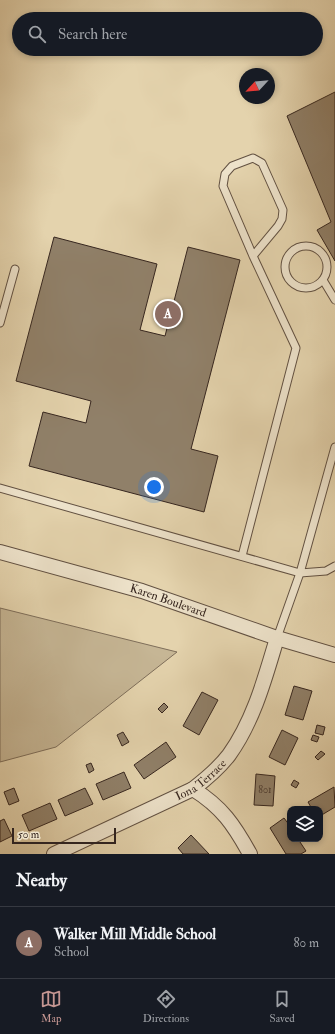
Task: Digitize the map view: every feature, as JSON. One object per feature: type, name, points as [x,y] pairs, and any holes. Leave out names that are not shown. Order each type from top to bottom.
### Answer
[{"type":"street","name":"Karen Boulevard","points":[[0,552],[142,591],[277,638],[335,655]]},
{"type":"street","name":"Iona Terrace","points":[[54,854],[193,789],[210,775],[229,754],[248,722],[277,638]]},
{"type":"street","points":[[193,789],[219,808],[232,824],[250,854]]},
{"type":"lane","points":[[242,556],[296,348],[252,256],[223,186],[225,174],[232,166],[253,158],[262,163],[283,210],[282,219],[278,226],[252,256]]},
{"type":"lane","points":[[304,246],[311,246],[318,250],[323,254],[326,260],[326,274],[323,280],[312,288],[306,289],[293,285],[285,272],[284,265],[286,258],[296,248],[304,246]]},
{"type":"lane","points":[[0,323],[16,268]]},
{"type":"lane","points":[[323,280],[335,300]]},
{"type":"lane","points":[[277,638],[300,573],[335,447]]},
{"type":"lane","points":[[0,488],[300,573],[326,571],[335,566]]},
{"type":"shaded area","points":[[0,608],[177,652],[56,747],[0,762]]},
{"type":"building","points":[[335,92],[335,261],[317,230],[331,222],[287,116]]},
{"type":"building","points":[[54,237],[157,264],[140,330],[165,336],[188,247],[240,260],[191,449],[218,456],[204,512],[29,466],[43,412],[86,423],[91,401],[16,381]]},
{"type":"building","points":[[294,686],[312,691],[303,720],[285,715]]},
{"type":"building","points":[[202,692],[218,700],[199,735],[183,726]]},
{"type":"building","points":[[164,703],[168,707],[162,713],[158,709]]},
{"type":"building","points":[[317,725],[325,727],[323,735],[315,733]]},
{"type":"building","points":[[282,730],[298,738],[285,765],[269,757]]},
{"type":"building","points":[[123,732],[129,742],[122,746],[117,735]]},
{"type":"building","points":[[313,735],[319,737],[317,742],[311,740]]},
{"type":"building","points":[[166,742],[176,757],[144,779],[134,765]]},
{"type":"building","points":[[321,751],[325,754],[318,760],[315,757]]},
{"type":"building","points":[[91,763],[94,770],[89,773],[86,765]]},
{"type":"building","points":[[124,772],[131,788],[103,800],[96,784]]},
{"type":"building","points":[[256,774],[275,776],[273,806],[254,805]]},
{"type":"building","points":[[294,780],[299,783],[296,788],[291,785]]},
{"type":"building","points":[[334,787],[335,807],[323,814],[323,806],[310,806],[308,802]]},
{"type":"building","points":[[14,788],[19,801],[9,805],[4,792]]},
{"type":"building","points":[[85,788],[93,804],[65,816],[58,800]]},
{"type":"building","points":[[50,803],[57,819],[29,831],[22,815]]},
{"type":"building","points":[[284,818],[287,822],[287,842],[300,842],[306,851],[301,854],[286,854],[270,828]]},
{"type":"building","points":[[4,819],[12,836],[0,842],[0,821]]},
{"type":"building","points":[[191,835],[209,854],[183,854],[178,848]]},
{"type":"place","name":"Walker Mill Middle School","points":[[168,314]]}]
